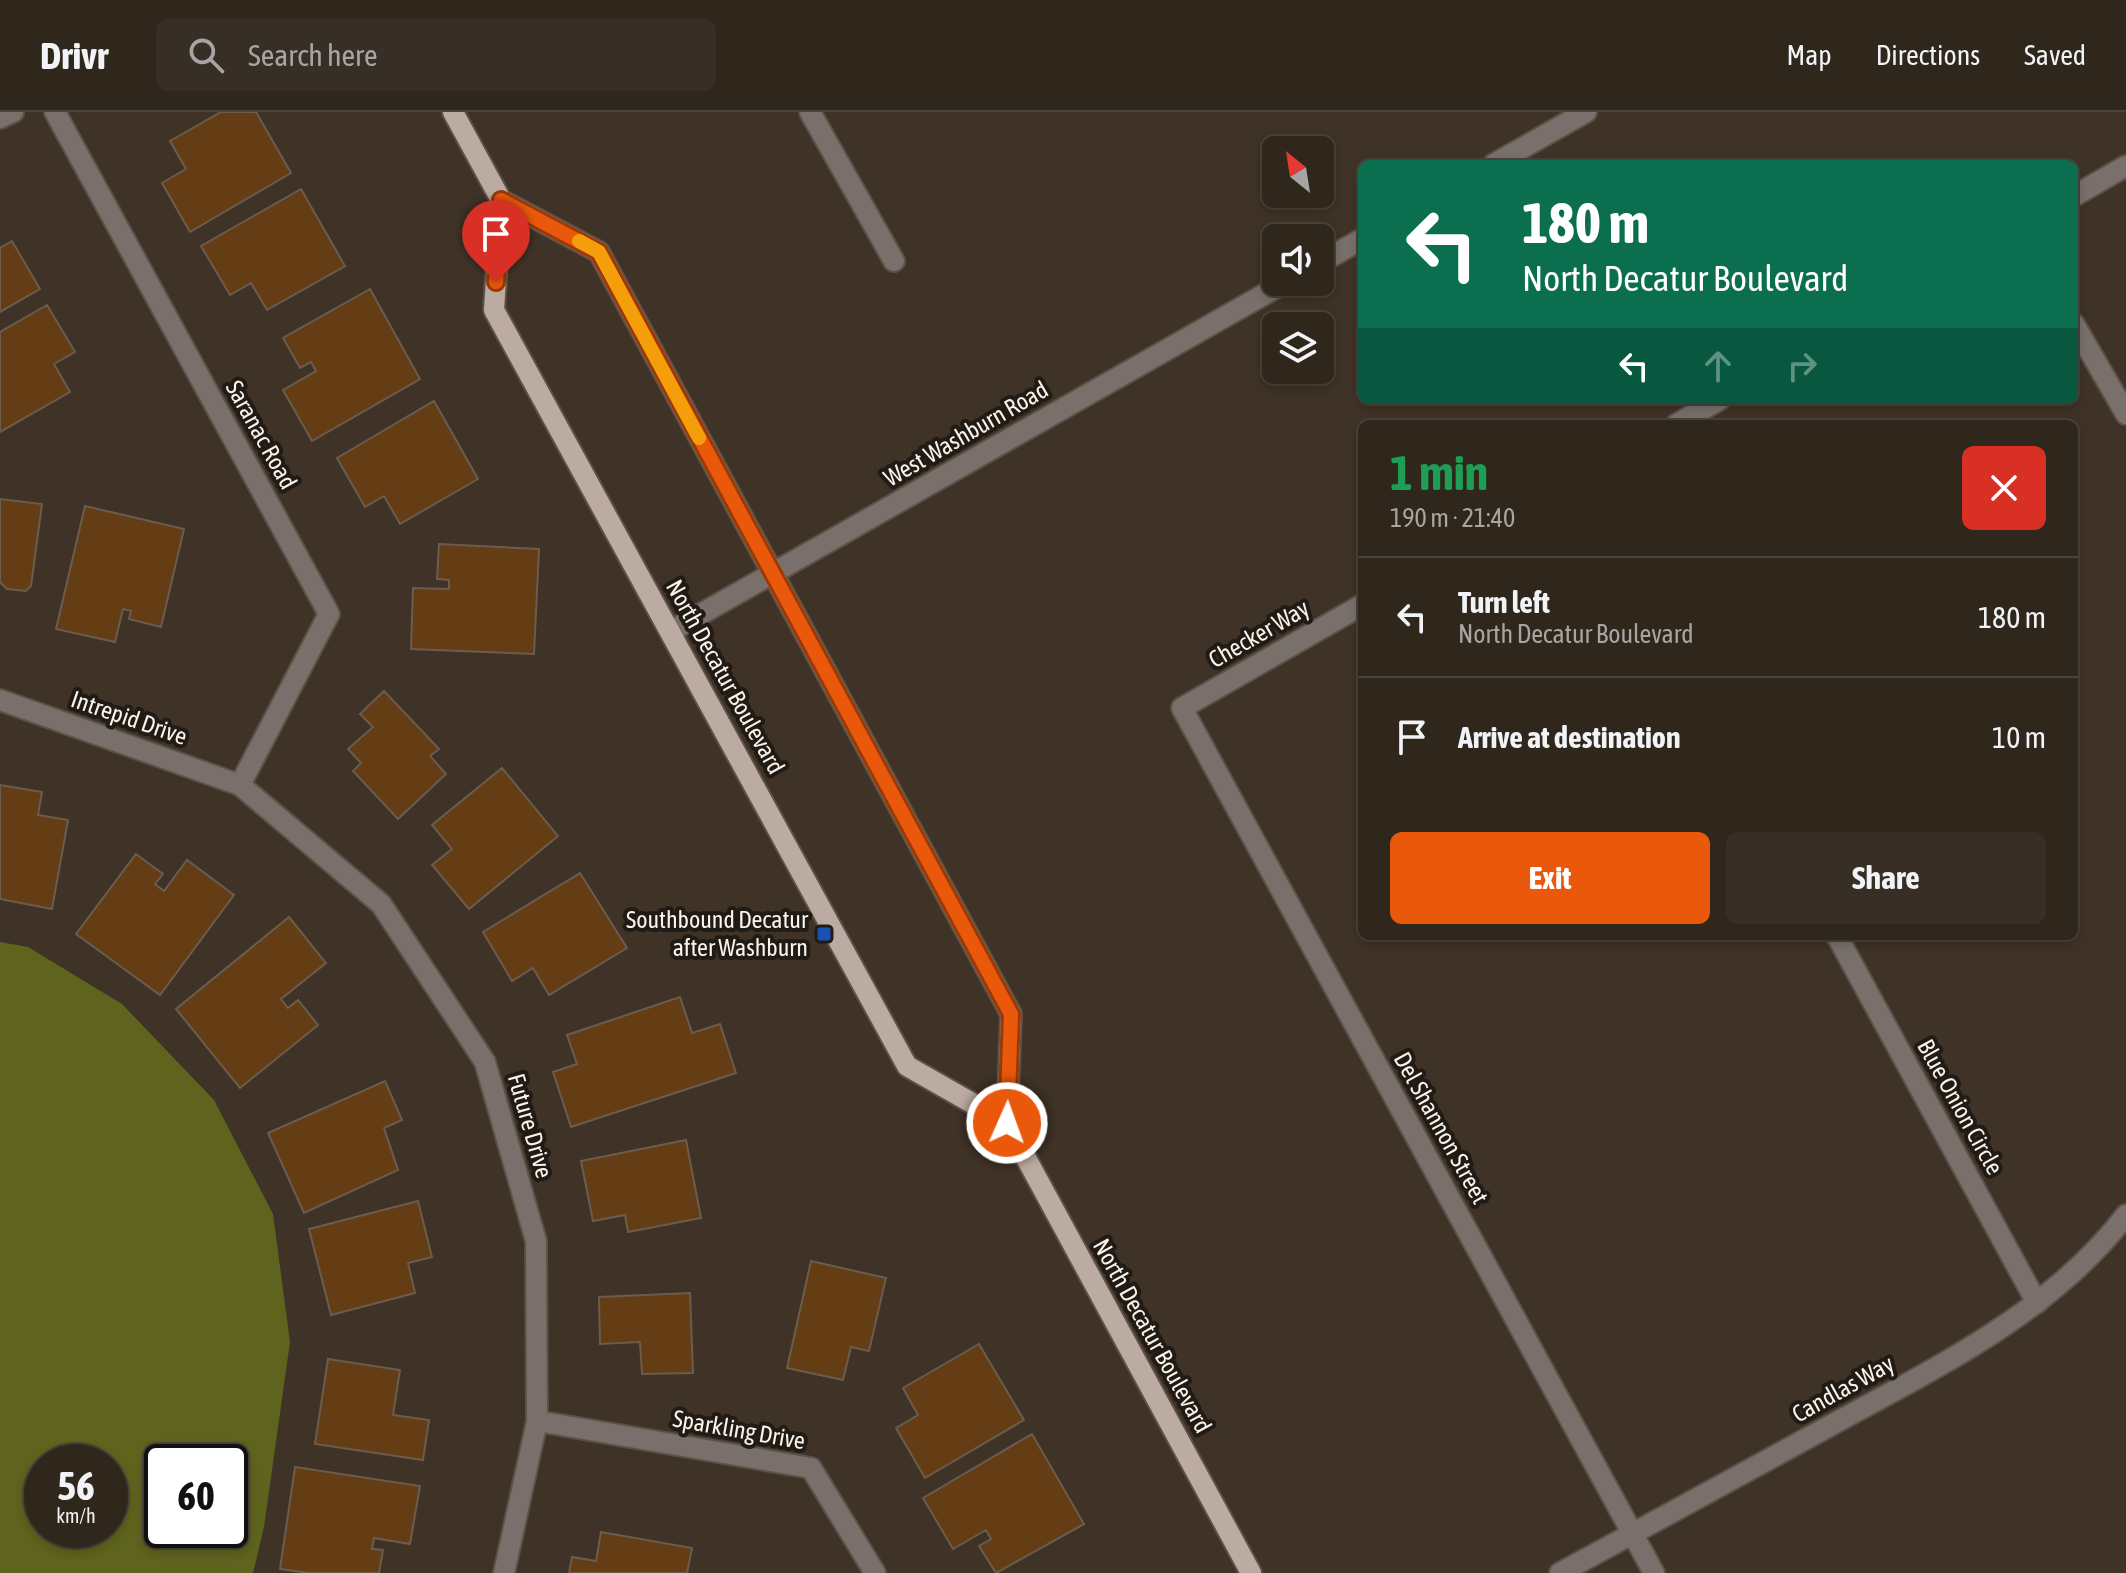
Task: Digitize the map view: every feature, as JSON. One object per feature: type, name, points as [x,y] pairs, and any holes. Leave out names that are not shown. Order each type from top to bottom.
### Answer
[{"type":"main road","points":[[453,112],[501,200],[599,252],[1011,1014],[1007,1123]]},
{"type":"main road","name":"North Decatur Boulevard","points":[[501,200],[494,310],[907,1066],[1007,1123],[1251,1573]]},
{"type":"street","points":[[0,118],[13,112]]},
{"type":"street","name":"Saranac Road","points":[[55,112],[329,614],[240,785]]},
{"type":"street","points":[[810,112],[894,261]]},
{"type":"street","points":[[1501,160],[1586,112]]},
{"type":"street","points":[[2078,194],[2126,166]]},
{"type":"street","points":[[1334,255],[1358,241]]},
{"type":"street","name":"West Washburn Road","points":[[671,631],[1262,296]]},
{"type":"street","points":[[2078,331],[2126,414]]},
{"type":"street","points":[[1684,420],[1712,404]]},
{"type":"street","name":"Checker Way","points":[[1182,708],[1358,607]]},
{"type":"street","name":"Intrepid Drive","points":[[0,700],[240,785]]},
{"type":"street","name":"Del Shannon Street","points":[[1182,708],[1654,1573]]},
{"type":"street","name":"Future Drive","points":[[240,785],[381,904],[485,1062],[536,1241],[537,1421],[504,1573]]},
{"type":"street","name":"Blue Onion Circle","points":[[1839,940],[2037,1303]]},
{"type":"street","name":"Candlas Way","points":[[1560,1573],[1963,1353],[2037,1303],[2113,1232],[2126,1215]]},
{"type":"street","name":"Sparkling Drive","points":[[537,1421],[811,1468],[875,1573]]},
{"type":"green space","points":[[0,942],[28,947],[122,1004],[214,1100],[273,1214],[290,1342],[264,1527],[253,1573],[0,1573]]},
{"type":"building","points":[[221,112],[256,112],[291,173],[190,232],[162,183],[186,169],[170,141]]},
{"type":"building","points":[[301,189],[345,266],[267,310],[251,283],[230,295],[201,246]]},
{"type":"building","points":[[12,241],[40,289],[0,312],[0,248]]},
{"type":"building","points":[[370,289],[420,379],[312,441],[283,390],[316,371],[311,362],[300,368],[283,338]]},
{"type":"building","points":[[47,305],[75,352],[54,364],[70,392],[0,432],[0,332]]},
{"type":"building","points":[[434,401],[478,479],[400,524],[384,496],[365,507],[337,458]]},
{"type":"building","points":[[0,499],[42,504],[31,586],[26,591],[7,589],[0,582]]},
{"type":"building","points":[[85,506],[184,529],[161,627],[129,619],[131,611],[123,609],[115,642],[56,629]]},
{"type":"building","points":[[439,544],[539,549],[534,654],[411,649],[413,588],[449,589],[449,580],[437,579]]},
{"type":"building","points":[[384,691],[439,749],[430,756],[446,774],[398,819],[353,771],[361,763],[348,749],[373,727],[360,714]]},
{"type":"building","points":[[502,768],[558,836],[469,909],[432,865],[452,849],[432,825]]},
{"type":"building","points":[[0,785],[42,792],[38,815],[68,820],[52,909],[0,899]]},
{"type":"building","points":[[136,854],[163,874],[155,884],[164,891],[187,860],[234,895],[160,995],[76,934]]},
{"type":"building","points":[[580,873],[627,948],[549,995],[533,968],[512,981],[483,932]]},
{"type":"building","points":[[289,917],[326,963],[281,999],[288,1008],[298,1000],[318,1025],[240,1088],[176,1009]]},
{"type":"building","points":[[680,997],[692,1033],[720,1024],[736,1073],[571,1127],[553,1072],[577,1064],[567,1035]]},
{"type":"building","points":[[385,1081],[402,1120],[384,1128],[398,1170],[304,1213],[268,1133]]},
{"type":"building","points":[[686,1140],[701,1218],[628,1232],[625,1215],[593,1221],[581,1161]]},
{"type":"building","points":[[418,1201],[432,1257],[408,1263],[415,1293],[331,1315],[309,1229]]},
{"type":"building","points":[[811,1261],[886,1278],[869,1351],[851,1347],[843,1380],[787,1368]]},
{"type":"building","points":[[690,1293],[693,1373],[642,1374],[640,1342],[600,1344],[599,1297]]},
{"type":"building","points":[[979,1344],[1024,1420],[925,1478],[896,1428],[918,1415],[903,1388]]},
{"type":"building","points":[[328,1359],[400,1370],[393,1415],[429,1420],[423,1460],[315,1444]]},
{"type":"building","points":[[1032,1434],[1084,1524],[996,1573],[979,1546],[991,1539],[986,1530],[953,1549],[923,1498]]},
{"type":"building","points":[[295,1467],[420,1486],[410,1544],[374,1538],[372,1549],[383,1550],[379,1573],[308,1573],[280,1569]]},
{"type":"building","points":[[601,1532],[692,1548],[687,1573],[569,1573],[572,1557],[596,1561]]},
{"type":"slow traffic","points":[[579,241],[599,252],[699,438]]},
{"type":"place","name":"Southbound Decatur after Washburn","points":[[824,934]]},
{"type":"route","points":[[496,282],[501,200],[599,252],[1011,1014],[1007,1123]]}]
